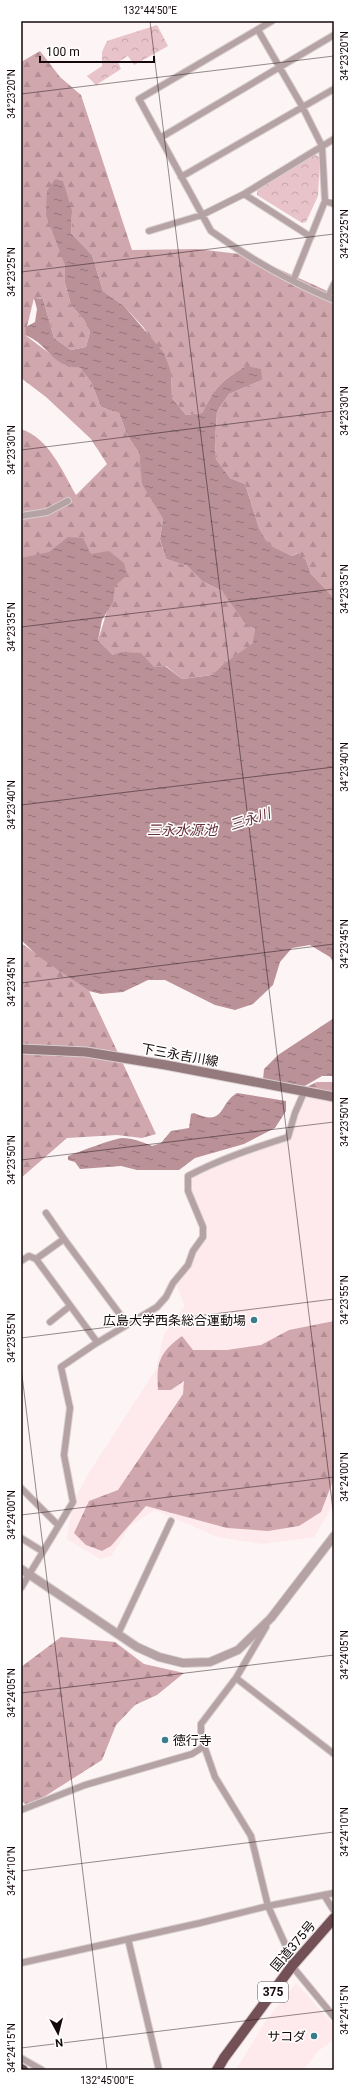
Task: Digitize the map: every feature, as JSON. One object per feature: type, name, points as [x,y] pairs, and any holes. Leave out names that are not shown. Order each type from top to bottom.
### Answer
[{"type":"highway","name":"国道375号","points":[[217,2070],[224,2058],[292,1966],[334,1918]]},
{"type":"main road","name":"下三永吉川線","points":[[21,1049],[86,1052],[306,1090],[334,1097]]},
{"type":"street","points":[[272,21],[139,99],[211,231],[293,281],[331,298],[334,284]]},
{"type":"street","points":[[258,30],[302,106],[322,146],[325,201],[293,281]]},
{"type":"street","points":[[160,138],[334,35]]},
{"type":"street","points":[[182,177],[302,106],[334,89]]},
{"type":"street","points":[[149,231],[202,215],[244,194],[334,139]]},
{"type":"street","points":[[244,194],[311,237]]},
{"type":"street","points":[[325,201],[334,204]]},
{"type":"street","points":[[21,516],[47,512],[68,501]]},
{"type":"street","points":[[21,1588],[73,1502],[67,1479],[64,1455],[70,1408],[61,1367],[97,1342],[157,1307],[166,1297],[173,1283],[188,1265],[193,1251],[203,1237],[203,1227],[188,1191],[188,1176],[255,1147],[288,1137],[294,1113],[306,1090]]},
{"type":"street","points":[[46,1213],[128,1324]]},
{"type":"street","points":[[36,1259],[64,1239]]},
{"type":"street","points":[[21,1261],[29,1256],[36,1259],[97,1342]]},
{"type":"street","points":[[50,1322],[70,1306]]},
{"type":"street","points":[[21,1488],[58,1525]]},
{"type":"street","points":[[118,1634],[171,1521]]},
{"type":"street","points":[[334,1536],[271,1618],[236,1678],[201,1724],[201,1737],[215,1777],[251,1836],[268,1906],[285,1944],[292,1966],[334,2017]]},
{"type":"street","points":[[21,1538],[42,1551]]},
{"type":"street","points":[[21,1569],[137,1647],[158,1656],[183,1663],[210,1662],[238,1650],[271,1618]]},
{"type":"street","points":[[236,1678],[334,1754]]},
{"type":"street","points":[[21,1810],[84,1785],[192,1754],[204,1747]]},
{"type":"street","points":[[21,1963],[268,1906],[334,1893]]},
{"type":"street","points":[[324,1895],[334,1911]]},
{"type":"street","points":[[128,1939],[160,2070]]},
{"type":"street","points":[[21,2058],[42,2070]]},
{"type":"shaded area","name":"広島大学西条総合運動場","points":[[308,1096],[334,1101],[334,1504],[314,1537],[262,1544],[218,1537],[155,1510],[131,1525],[111,1556],[100,1559],[67,1539],[73,1502],[89,1473],[156,1369],[164,1334],[185,1306],[176,1284],[191,1267],[195,1253],[206,1237],[206,1226],[191,1189],[192,1177],[204,1170],[257,1149],[290,1139],[297,1115]]},
{"type":"shaded area","points":[[296,1983],[334,2025],[334,2040],[319,2050],[303,2070],[236,2070],[265,2022]]},
{"type":"green space","points":[[157,25],[168,46],[134,65],[128,56],[118,62],[121,69],[96,85],[87,76],[102,66],[102,52],[107,41]]},
{"type":"green space","points":[[40,51],[60,77],[81,95],[132,250],[197,249],[248,255],[334,294],[334,598],[311,574],[306,560],[297,553],[292,556],[270,546],[259,528],[245,484],[230,478],[216,459],[215,441],[217,411],[229,394],[262,380],[246,366],[230,376],[215,390],[202,413],[186,415],[172,398],[171,372],[144,328],[124,306],[103,291],[92,255],[71,233],[72,211],[65,265],[65,283],[71,305],[84,320],[90,332],[86,347],[71,350],[54,338],[43,299],[34,298],[25,335],[65,365],[80,368],[91,382],[101,407],[119,413],[127,435],[139,453],[143,484],[163,519],[160,539],[166,559],[187,566],[202,581],[222,591],[255,628],[254,643],[222,665],[212,675],[182,679],[166,666],[154,667],[113,655],[98,640],[115,586],[21,565],[21,429],[31,433],[54,456],[76,495],[107,464],[91,439],[46,397],[21,378],[21,62]]},
{"type":"green space","points":[[315,154],[320,158],[318,196],[306,222],[302,223],[257,195],[257,190]]},
{"type":"green space","points":[[21,943],[89,991],[156,1134],[142,1138],[117,1135],[67,1138],[21,1178]]},
{"type":"green space","points":[[317,1082],[334,1082],[334,1092],[306,1087]]},
{"type":"green space","points":[[334,1321],[334,1478],[321,1512],[299,1526],[268,1531],[227,1528],[146,1506],[111,1546],[102,1551],[86,1545],[74,1533],[89,1501],[118,1490],[183,1394],[184,1381],[171,1390],[158,1390],[158,1372],[161,1358],[169,1347],[182,1336],[193,1350],[227,1350],[261,1345],[289,1330]]},
{"type":"green space","points":[[61,1637],[115,1642],[144,1664],[184,1673],[157,1695],[135,1705],[116,1725],[102,1760],[28,1807],[21,1800],[21,1667]]},
{"type":"water","name":"三永水源池","points":[[55,179],[63,181],[72,211],[71,233],[92,255],[103,291],[124,306],[164,353],[171,372],[172,398],[186,415],[202,413],[215,390],[230,376],[246,366],[261,369],[262,380],[229,394],[217,411],[215,441],[216,459],[230,478],[245,484],[259,528],[271,546],[292,556],[298,553],[306,560],[311,574],[334,598],[334,963],[330,957],[310,945],[292,948],[280,962],[273,985],[253,1004],[235,1010],[215,1005],[165,980],[148,980],[123,992],[101,994],[89,991],[38,956],[21,940],[21,558],[49,552],[68,537],[83,538],[91,554],[109,551],[124,563],[127,575],[115,586],[113,602],[102,620],[98,640],[113,655],[121,652],[141,653],[154,667],[165,666],[182,679],[212,675],[222,665],[253,643],[255,628],[245,623],[222,591],[202,581],[187,566],[166,559],[160,539],[163,519],[142,484],[139,453],[127,435],[119,413],[101,407],[91,382],[80,368],[67,366],[59,362],[42,345],[25,335],[26,327],[35,322],[37,309],[34,298],[43,299],[54,338],[71,350],[86,347],[90,332],[84,320],[71,305],[65,283],[65,265],[46,215],[47,191]]},
{"type":"water","points":[[334,1018],[334,1076],[322,1076],[303,1087],[263,1080],[264,1069],[278,1055]]},
{"type":"water","points":[[237,1093],[286,1101],[286,1111],[275,1128],[244,1144],[195,1158],[179,1170],[137,1170],[121,1166],[80,1169],[75,1162],[68,1160],[68,1156],[103,1143],[122,1138],[134,1139],[152,1146],[161,1143],[171,1131],[189,1128],[191,1114],[194,1113],[204,1117],[217,1116],[231,1098]]},
{"type":"place","name":"広島大学西条総合運動場","points":[[254,1320]]},
{"type":"place","name":"徳行寺","points":[[165,1740]]},
{"type":"place","name":"サコダ","points":[[314,2036]]},
{"type":"water label","name":"三永川","points":[[250,819]]}]
